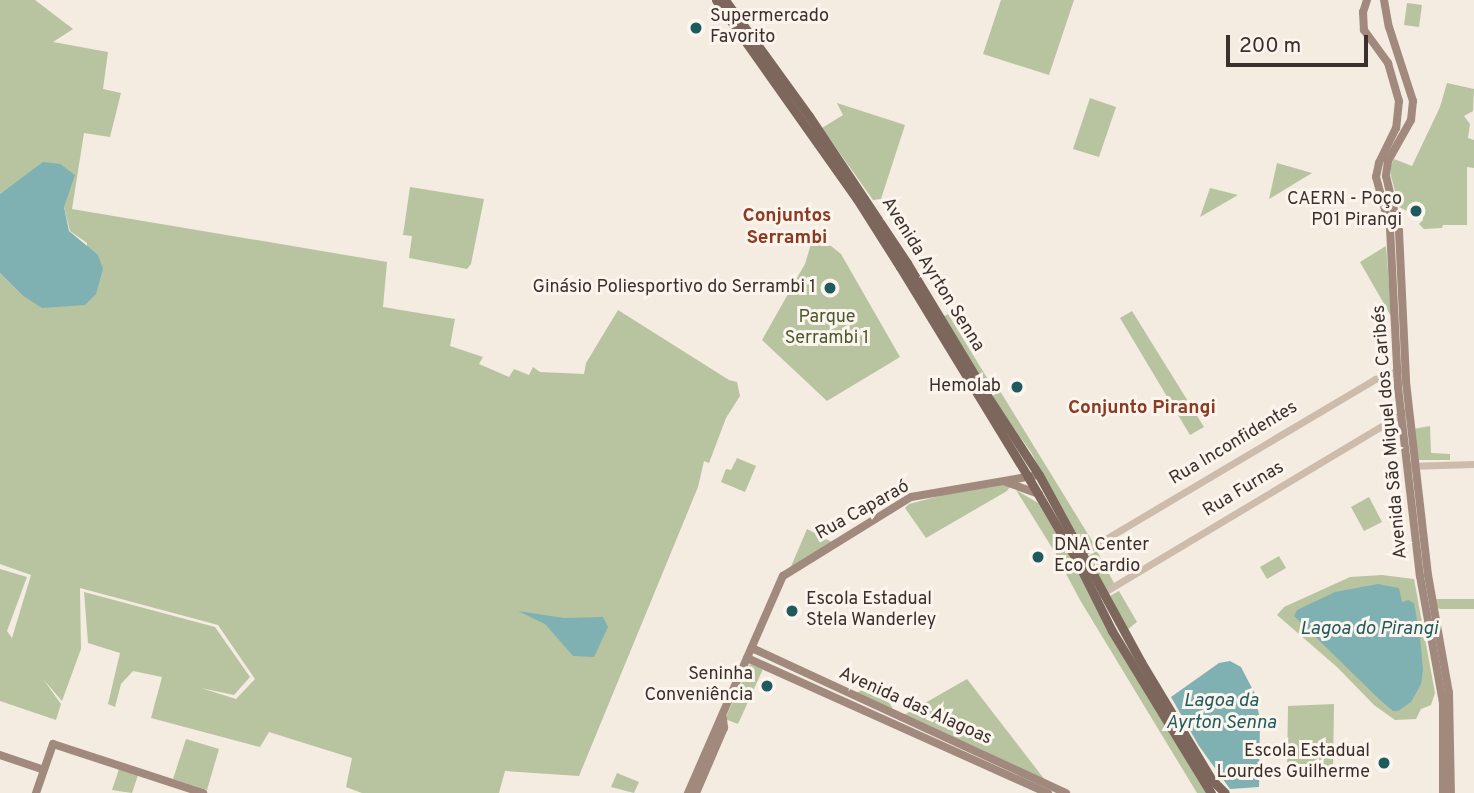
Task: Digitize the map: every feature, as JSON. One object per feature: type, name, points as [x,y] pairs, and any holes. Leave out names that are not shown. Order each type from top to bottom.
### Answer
[{"type":"main road","name":"Avenida Ayrton Senna","points":[[716,0],[904,265],[1037,495],[1215,784],[1225,793]]},
{"type":"main road","name":"Avenida Ayrton Senna","points":[[725,0],[809,116],[1039,474],[1082,553],[1112,631],[1211,793]]},
{"type":"main road","name":"Avenida São Miguel dos Caribés","points":[[1367,0],[1363,12],[1364,30],[1388,63],[1398,92],[1395,140]]},
{"type":"main road","name":"Avenida São Miguel dos Caribés","points":[[1384,0],[1389,27],[1413,101],[1411,120],[1379,163],[1376,177],[1390,228],[1411,465],[1427,575],[1449,693],[1443,793]]},
{"type":"main road","name":"Rua Caparaó","points":[[752,648],[783,576],[911,497],[1039,474]]},
{"type":"main road","points":[[1005,481],[1037,495],[1046,487]]},
{"type":"main road","points":[[688,793],[752,648]]},
{"type":"main road","name":"Avenida das Alagoas","points":[[752,648],[822,686],[1048,793]]},
{"type":"main road","name":"Avenida das Alagoas","points":[[747,658],[822,686]]},
{"type":"main road","name":"Avenida das Alagoas","points":[[883,714],[1066,793]]},
{"type":"main road","points":[[695,793],[724,728],[723,717]]},
{"type":"main road","points":[[36,793],[53,744],[203,793]]},
{"type":"main road","name":"Avenida São Miguel dos Caribés","points":[[1447,754],[1451,793]]},
{"type":"main road","points":[[0,755],[44,770]]},
{"type":"street","name":"Rua Inconfidentes","points":[[1082,553],[1401,369]]},
{"type":"street","name":"Rua Furnas","points":[[1100,595],[1405,412]]},
{"type":"street","points":[[1411,465],[1474,464]]},
{"type":"green space","points":[[0,0],[35,0],[73,29],[53,42],[108,52],[103,89],[121,93],[110,137],[84,133],[72,209],[387,262],[383,307],[455,319],[450,346],[483,357],[479,364],[509,377],[514,369],[529,375],[533,367],[540,372],[584,374],[586,363],[618,310],[729,380],[737,382],[740,396],[726,418],[709,463],[704,461],[698,487],[579,776],[505,771],[499,793],[362,793],[346,787],[352,758],[269,732],[260,747],[151,718],[162,677],[133,671],[121,684],[115,707],[108,704],[120,653],[88,643],[84,592],[215,627],[250,677],[234,695],[201,688],[236,699],[255,679],[218,625],[80,588],[81,649],[62,701],[43,679],[61,704],[56,720],[0,701],[0,569],[27,577],[7,631],[12,638],[31,575],[0,564],[0,273],[22,295],[59,305],[85,305],[87,243],[70,231],[64,207],[14,184],[0,194]]},
{"type":"green space","points":[[1001,0],[1074,0],[1049,75],[983,54]]},
{"type":"green space","points":[[1407,3],[1422,5],[1419,27],[1404,25]]},
{"type":"green space","points":[[1447,83],[1474,89],[1473,111],[1464,116],[1470,124],[1468,138],[1474,140],[1474,168],[1467,167],[1467,225],[1443,225],[1442,228],[1424,229],[1419,224],[1423,220],[1423,212],[1417,209],[1411,213],[1399,207],[1391,165],[1394,159],[1412,166],[1440,107]]},
{"type":"green space","points":[[1090,98],[1116,107],[1099,157],[1073,149]]},
{"type":"green space","points":[[837,103],[905,125],[881,199],[873,200],[822,128],[843,115]]},
{"type":"green space","points":[[1277,163],[1312,173],[1269,199]]},
{"type":"green space","points":[[410,187],[484,199],[471,264],[467,269],[409,258],[412,236],[403,235]]},
{"type":"green space","points":[[1210,188],[1238,195],[1200,217]]},
{"type":"green space","name":"Parque Serrambi 1","points":[[815,242],[831,246],[841,254],[900,357],[827,401],[762,340],[805,264],[811,244]]},
{"type":"green space","points":[[1386,246],[1391,312],[1391,316],[1360,262]]},
{"type":"green space","points":[[1132,311],[1204,427],[1190,435],[1120,318]]},
{"type":"green space","points":[[948,314],[992,386],[986,390],[941,318]]},
{"type":"green space","points":[[1000,391],[1094,544],[1082,551],[1031,452],[991,397]]},
{"type":"green space","points":[[1430,426],[1431,453],[1450,454],[1450,460],[1418,460],[1413,429]]},
{"type":"green space","points":[[737,458],[756,466],[745,492],[721,482],[726,469],[731,470]]},
{"type":"green space","points":[[1006,484],[1010,487],[1007,491],[926,538],[905,508],[909,504],[947,494]]},
{"type":"green space","points":[[1016,490],[1038,503],[1071,557],[1061,562]]},
{"type":"green space","points":[[1369,497],[1382,522],[1364,531],[1351,507]]},
{"type":"green space","points":[[807,529],[832,542],[790,569]]},
{"type":"green space","points":[[1097,551],[1115,585],[1105,591],[1088,556]]},
{"type":"green space","points":[[1279,556],[1286,568],[1267,579],[1260,567]]},
{"type":"green space","points":[[1073,563],[1206,793],[1197,793],[1080,600],[1064,570]]},
{"type":"green space","name":"Lagoa do Pirangi","points":[[1382,575],[1414,579],[1435,693],[1431,705],[1421,709],[1416,719],[1395,720],[1374,705],[1337,667],[1277,615],[1284,607],[1350,577]]},
{"type":"green space","points":[[1119,591],[1137,622],[1127,630],[1110,596]]},
{"type":"green space","points":[[1435,599],[1474,599],[1474,609],[1440,609],[1435,606]]},
{"type":"green space","points":[[750,664],[763,669],[738,724],[725,719]]},
{"type":"green space","points":[[967,679],[1045,780],[904,715]]},
{"type":"green space","points":[[877,682],[893,709],[856,693]]},
{"type":"green space","points":[[1334,704],[1333,770],[1287,771],[1288,706]]},
{"type":"green space","points":[[186,739],[219,749],[207,790],[173,779]]},
{"type":"green space","points":[[119,769],[138,775],[132,793],[112,790]]},
{"type":"green space","points":[[617,773],[639,782],[634,793],[611,787]]},
{"type":"water","points":[[43,162],[60,164],[75,175],[64,207],[69,231],[98,255],[103,269],[96,294],[85,305],[42,308],[22,295],[0,273],[0,194]]},
{"type":"water","name":"Lagoa do Pirangi","points":[[1378,584],[1399,588],[1402,602],[1408,600],[1414,603],[1420,636],[1423,670],[1421,684],[1411,702],[1398,711],[1393,711],[1380,700],[1294,616],[1297,610],[1335,592]]},
{"type":"water","points":[[518,611],[564,618],[603,617],[608,627],[594,657],[573,656],[545,624]]},
{"type":"water","name":"Lagoa da Ayrton Senna","points":[[1230,661],[1241,667],[1255,694],[1260,720],[1259,787],[1230,789],[1199,746],[1171,697],[1219,663]]},
{"type":"place","name":"Supermercado Favorito","points":[[696,28]]},
{"type":"place","name":"CAERN - Poço P01 Pirangi","points":[[1416,211]]},
{"type":"place","name":"Ginásio Poliesportivo do Serrambi 1","points":[[830,288]]},
{"type":"place","name":"Hemolab","points":[[1017,387]]},
{"type":"place","name":"DNA Center Eco Cardio","points":[[1038,557]]},
{"type":"place","name":"Escola Estadual Stela Wanderley","points":[[792,611]]},
{"type":"place","name":"Seninha Conveniência","points":[[767,686]]},
{"type":"place","name":"Escola Estadual Lourdes Guilherme","points":[[1384,763]]},
{"type":"district","name":"Conjuntos Serrambi","points":[[787,228]]},
{"type":"district","name":"Conjunto Pirangi","points":[[1142,409]]}]
